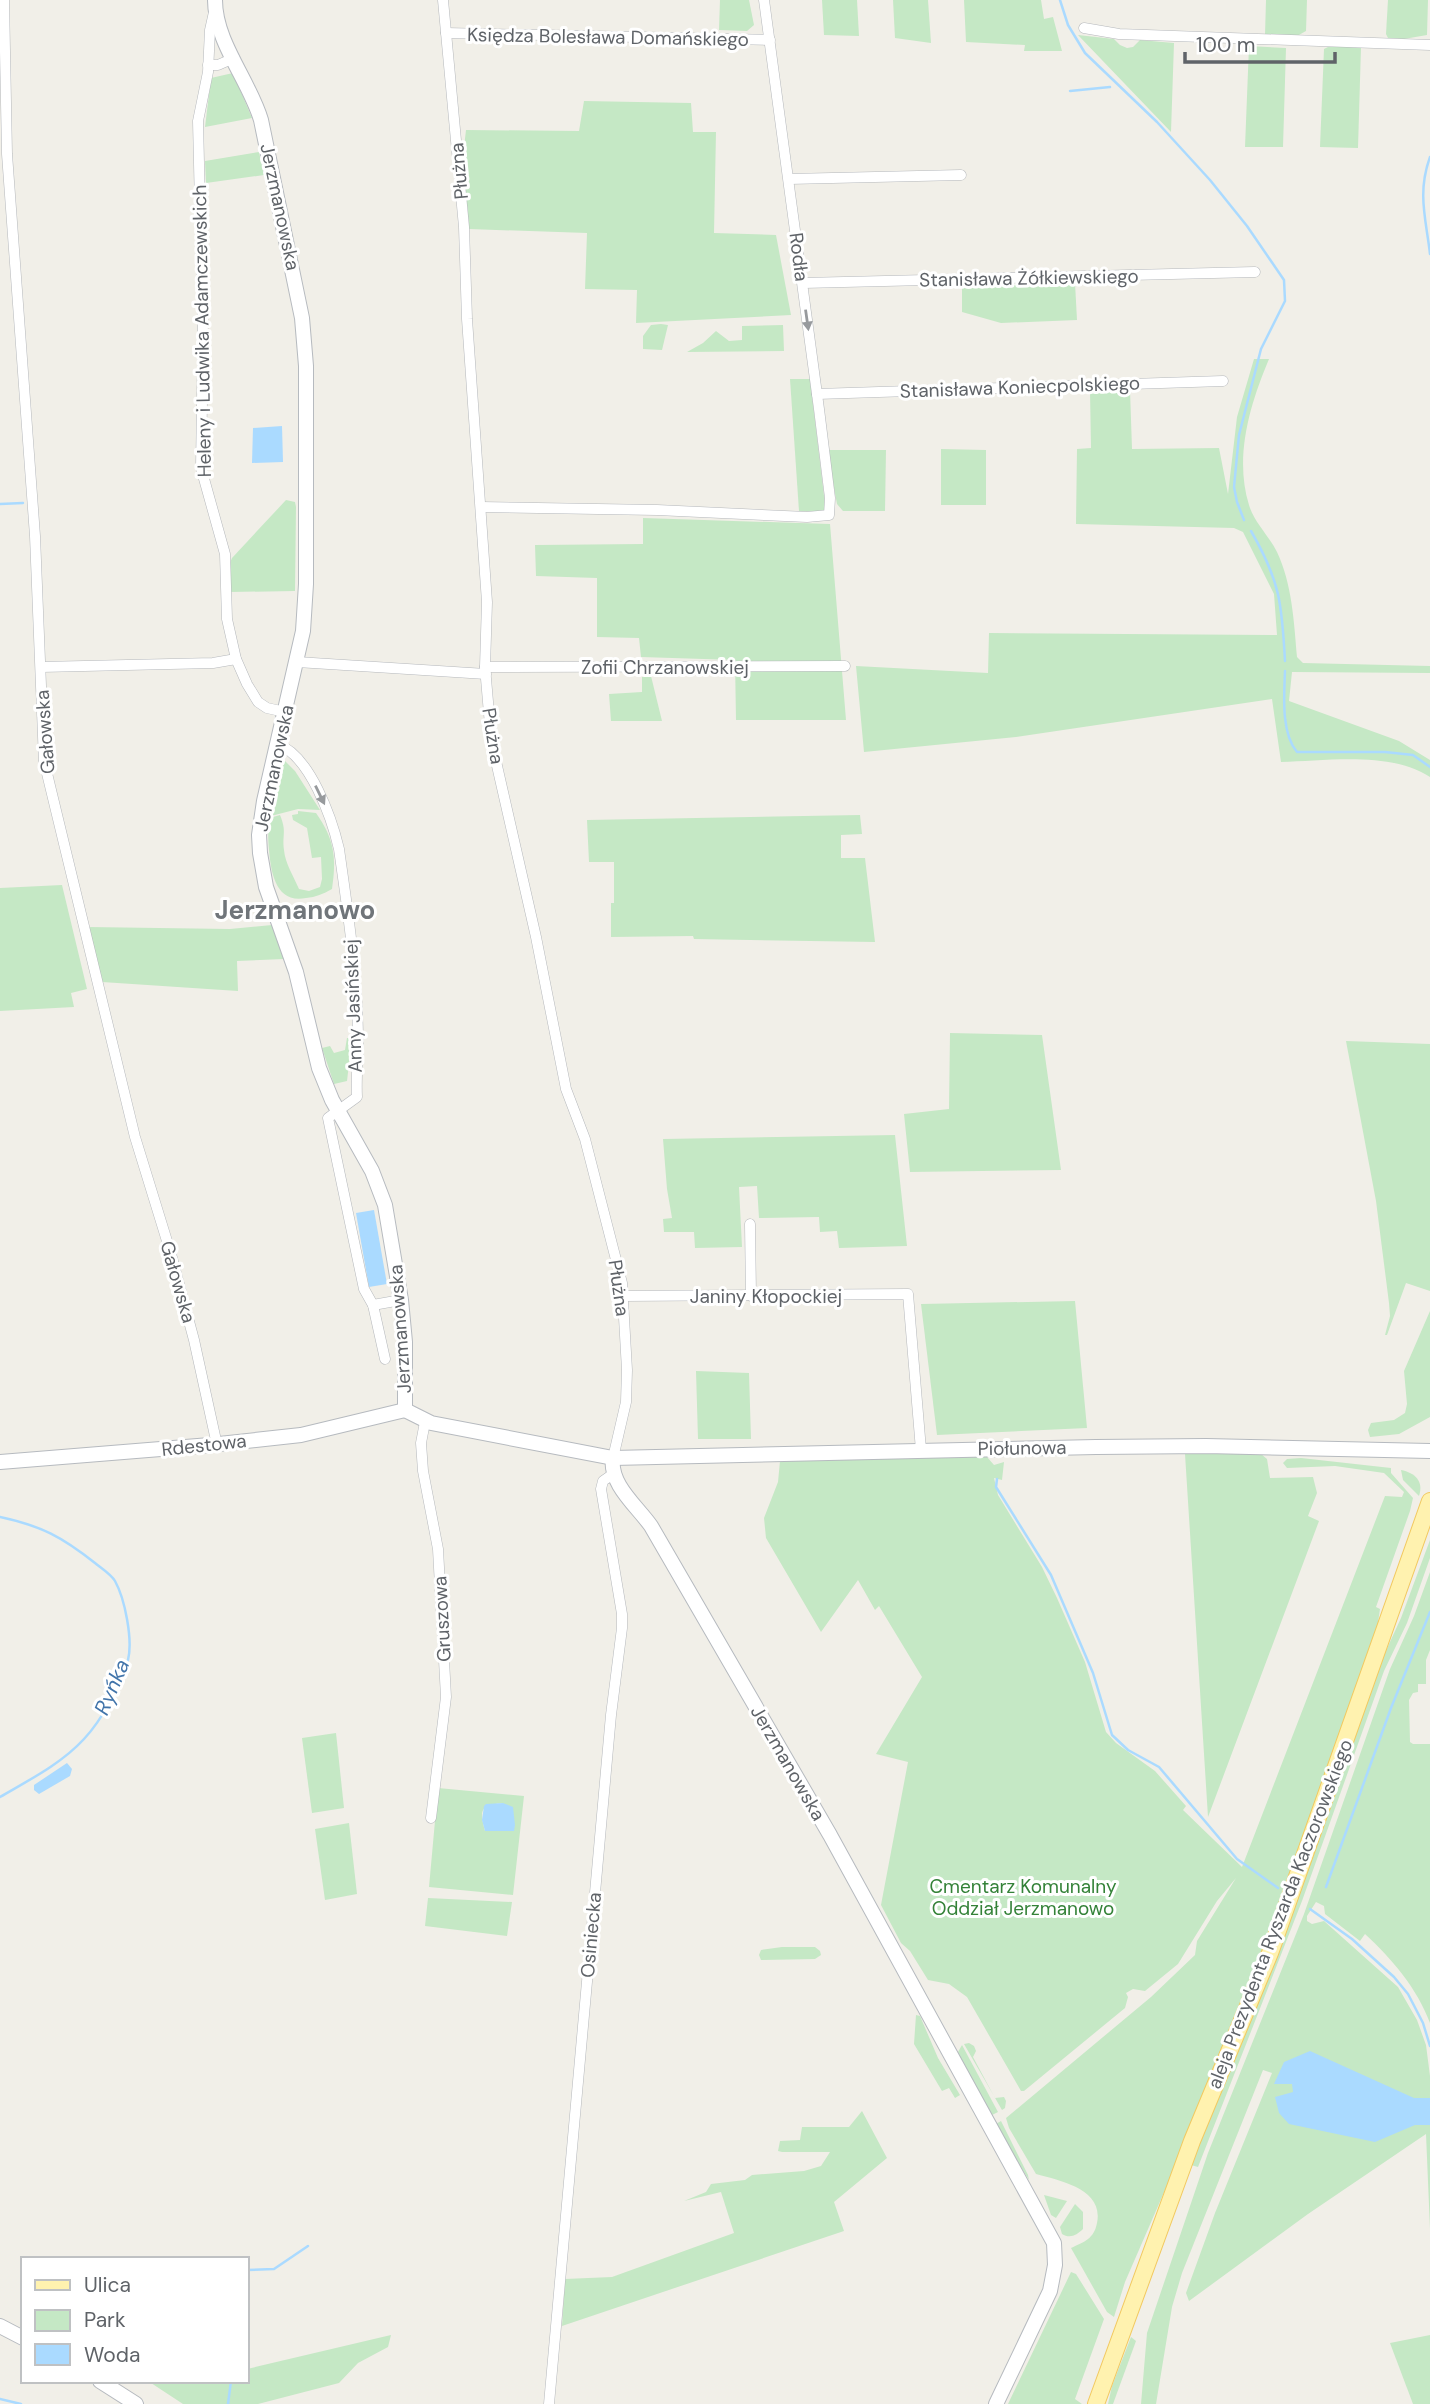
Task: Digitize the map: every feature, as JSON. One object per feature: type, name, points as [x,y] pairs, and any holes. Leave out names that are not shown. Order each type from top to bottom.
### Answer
[{"type":"main road","name":"aleja Prezydenta Ryszarda Kaczorowskiego","points":[[1096,2404],[1192,2141],[1270,1953],[1430,1502]]},
{"type":"street","name":"Gałowska","points":[[4,0],[7,154],[32,492],[44,761],[143,1168],[171,1254],[197,1349],[217,1445]]},
{"type":"street","name":"Płużna","points":[[443,0],[464,227],[467,319],[487,602],[486,670],[495,757],[537,939],[566,1089],[585,1139],[623,1296],[626,1402],[614,1458]]},
{"type":"street","name":"Rodła","points":[[481,507],[657,510],[807,517],[829,515],[830,498],[817,394],[764,0]]},
{"type":"street","name":"Jerzmanowska","points":[[215,4],[222,34],[256,102],[261,120],[302,318],[306,366],[306,584],[303,631],[260,821],[262,869],[296,972],[319,1068],[339,1112],[371,1168],[382,1195],[401,1300],[405,1342],[405,1410],[425,1422],[614,1458]]},
{"type":"street","name":"Heleny i Ludwika Adamczewskich","points":[[215,4],[210,30],[208,69],[198,121],[203,332],[201,468],[225,554],[228,619],[236,659],[258,702],[267,708],[285,712]]},
{"type":"street","points":[[1084,27],[1119,34],[1430,45]]},
{"type":"street","name":"Księdza Bolesława Domańskiego","points":[[446,33],[770,40]]},
{"type":"street","points":[[208,69],[234,58]]},
{"type":"street","points":[[789,179],[961,175]]},
{"type":"street","name":"Stanisława Żółkiewskiego","points":[[803,284],[1255,272]]},
{"type":"street","name":"Stanisława Koniecpolskiego","points":[[817,394],[1223,381]]},
{"type":"street","points":[[41,667],[213,663],[236,659]]},
{"type":"street","name":"Zofii Chrzanowskiej","points":[[298,662],[486,670],[845,666]]},
{"type":"street","name":"Anny Jasińskiej","points":[[277,744],[290,752],[315,785],[335,830],[339,849],[351,937],[358,1045],[357,1097],[327,1118],[364,1289],[373,1305]]},
{"type":"street","points":[[750,1224],[751,1296]]},
{"type":"street","name":"Janiny Kłopockiej","points":[[623,1296],[908,1294],[922,1450]]},
{"type":"street","points":[[385,1359],[373,1305],[401,1300]]},
{"type":"street","name":"Rdestowa","points":[[0,1462],[217,1445],[316,1433],[405,1410]]},
{"type":"street","name":"Gruszowa","points":[[425,1422],[421,1443],[423,1471],[438,1549],[446,1697],[431,1818]]},
{"type":"street","name":"Piołunowa","points":[[614,1458],[1206,1446],[1430,1451]]},
{"type":"street","points":[[613,1474],[614,1458]]},
{"type":"street","name":"Jerzmanowska","points":[[613,1474],[651,1526],[830,1835],[1054,2244],[1055,2265],[1048,2298],[996,2404]]},
{"type":"street","name":"Osiniecka","points":[[549,2404],[611,1715],[622,1628],[601,1489],[603,1481],[613,1474]]},
{"type":"street","points":[[0,2326],[21,2337]]},
{"type":"street","points":[[103,2383],[136,2404]]},
{"type":"green space","points":[[720,0],[749,0],[754,25],[747,31],[719,30]]},
{"type":"green space","points":[[822,0],[857,0],[859,36],[824,35]]},
{"type":"green space","points":[[893,0],[928,0],[931,43],[895,38]]},
{"type":"green space","points":[[964,0],[1041,0],[1044,19],[1053,17],[1062,51],[1024,51],[1025,45],[966,42]]},
{"type":"green space","points":[[1266,0],[1307,0],[1306,31],[1297,36],[1265,35]]},
{"type":"green space","points":[[1388,0],[1428,0],[1427,35],[1404,39],[1388,38]]},
{"type":"green space","points":[[1078,35],[1114,39],[1127,48],[1133,47],[1140,40],[1174,43],[1171,132]]},
{"type":"green space","points":[[1249,46],[1286,48],[1283,147],[1245,147]]},
{"type":"green space","points":[[1361,47],[1358,148],[1320,147],[1324,49]]},
{"type":"green space","points":[[233,73],[252,118],[205,127],[211,78]]},
{"type":"green space","points":[[584,101],[691,103],[693,132],[716,132],[714,233],[776,235],[791,315],[636,323],[637,290],[585,289],[587,233],[469,229],[463,156],[466,130],[579,131]]},
{"type":"green space","points":[[259,152],[264,175],[206,183],[205,161]]},
{"type":"green space","points":[[1075,283],[1077,320],[1001,323],[962,312],[962,287]]},
{"type":"green space","points":[[651,325],[668,325],[662,350],[643,349],[643,336]]},
{"type":"green space","points":[[783,325],[784,351],[687,352],[716,331],[729,341],[742,340],[742,326]]},
{"type":"green space","points":[[1254,359],[1269,359],[1246,431],[1243,468],[1245,487],[1251,511],[1277,552],[1286,577],[1292,603],[1297,657],[1303,663],[1430,666],[1430,673],[1292,672],[1289,701],[1399,741],[1430,760],[1430,777],[1414,769],[1378,761],[1338,759],[1281,762],[1272,699],[1016,737],[864,752],[856,666],[988,673],[989,633],[1277,635],[1274,594],[1243,532],[1234,528],[1076,524],[1077,449],[1091,448],[1090,391],[1130,390],[1132,449],[1219,448],[1228,494],[1237,417]]},
{"type":"green space","points":[[790,379],[810,379],[826,512],[799,511]]},
{"type":"green space","points":[[941,449],[986,450],[986,505],[941,505]]},
{"type":"green space","points":[[827,450],[886,450],[885,511],[843,511],[837,504]]},
{"type":"green space","points":[[286,500],[295,502],[296,507],[295,591],[230,592],[229,565],[232,558]]},
{"type":"green space","points":[[643,518],[830,524],[846,720],[736,720],[735,660],[641,657],[639,638],[597,637],[597,578],[536,576],[535,545],[643,544]]},
{"type":"green space","points":[[651,676],[662,721],[611,721],[609,694],[642,692],[642,677]]},
{"type":"green space","points":[[284,760],[295,771],[320,810],[298,809],[271,816],[266,827],[269,804],[273,805]]},
{"type":"green space","points":[[298,811],[316,813],[322,822],[333,849],[334,868],[332,889],[316,896],[296,899],[282,892],[277,885],[271,868],[268,837],[273,817],[280,815],[284,829],[285,855],[299,889],[309,891],[320,887],[321,857],[312,858],[307,828],[293,820],[292,815],[298,814]]},
{"type":"green space","points":[[860,815],[862,834],[841,835],[841,858],[865,858],[875,942],[694,939],[693,936],[611,937],[614,862],[589,862],[587,820]]},
{"type":"green space","points":[[62,885],[87,989],[71,993],[74,1007],[0,1011],[0,888]]},
{"type":"green space","points":[[272,925],[284,959],[237,961],[238,991],[102,982],[88,927],[230,929]]},
{"type":"green space","points":[[950,1033],[1042,1035],[1061,1170],[910,1172],[904,1114],[949,1109]]},
{"type":"green space","points":[[347,1038],[352,1038],[347,1081],[334,1084],[322,1048],[330,1046],[334,1053],[345,1050]]},
{"type":"green space","points":[[1346,1041],[1430,1044],[1430,1291],[1406,1283],[1387,1335],[1389,1303],[1376,1201]]},
{"type":"green space","points":[[895,1135],[907,1246],[839,1248],[837,1231],[820,1232],[819,1217],[759,1218],[757,1186],[739,1187],[742,1247],[695,1248],[694,1232],[664,1232],[663,1219],[672,1218],[663,1139]]},
{"type":"green space","points":[[1075,1301],[1087,1428],[937,1435],[921,1304]]},
{"type":"green space","points":[[1430,1311],[1430,1417],[1399,1434],[1370,1437],[1368,1430],[1371,1423],[1394,1420],[1405,1413],[1407,1404],[1404,1371]]},
{"type":"green space","points":[[696,1371],[749,1373],[751,1439],[698,1439]]},
{"type":"green space","points":[[1185,1454],[1261,1454],[1267,1459],[1270,1478],[1313,1477],[1317,1493],[1308,1516],[1319,1521],[1208,1817]]},
{"type":"green space","name":"Cmentarz Komunalny Oddział Jerzmanowo","points":[[987,1457],[994,1465],[1004,1462],[1002,1480],[994,1478],[998,1495],[1042,1567],[1057,1598],[1085,1662],[1106,1732],[1116,1743],[1155,1771],[1186,1806],[1183,1810],[1242,1867],[1385,1496],[1402,1497],[1404,1492],[1384,1473],[1335,1466],[1287,1468],[1283,1463],[1287,1459],[1301,1458],[1391,1468],[1391,1473],[1413,1498],[1376,1607],[1380,1609],[1376,1636],[1269,1937],[1125,2282],[1114,2317],[1107,2312],[1071,2248],[1094,2233],[1097,2211],[1094,2202],[1078,2188],[1036,2174],[1006,2118],[1151,1997],[1195,1955],[1197,1941],[1236,1878],[1217,1901],[1178,1964],[1145,1991],[1133,1989],[1126,1993],[1128,1997],[1125,2008],[1021,2091],[967,1997],[949,1984],[928,1980],[910,1951],[901,1943],[881,1905],[908,1762],[876,1754],[922,1677],[879,1606],[875,1610],[858,1580],[821,1632],[766,1538],[764,1518],[778,1482],[780,1461]]},
{"type":"green space","points":[[1401,1470],[1417,1478],[1419,1496],[1403,1480]]},
{"type":"green space","points":[[1430,1540],[1430,1558],[1407,1623],[1384,1671],[1302,1901],[1198,2167],[1191,2165],[1378,1668],[1401,1618]]},
{"type":"green space","points":[[1430,1572],[1430,1650],[1426,1660],[1426,1684],[1418,1684],[1418,1692],[1413,1693],[1409,1700],[1410,1742],[1430,1744],[1430,2023],[1403,1975],[1365,1934],[1360,1941],[1325,1914],[1324,1906],[1316,1902],[1307,1916],[1307,1921],[1312,1924],[1324,1921],[1398,1987],[1417,2020],[1426,2045],[1430,2076],[1430,2229],[1426,2134],[1308,2214],[1189,2301],[1186,2293],[1215,2213],[1272,2073],[1263,2070],[1182,2273],[1172,2307],[1156,2404],[1141,2404],[1147,2333],[1208,2153],[1304,1914],[1390,1669]]},
{"type":"green space","points":[[336,1733],[344,1808],[312,1813],[302,1738]]},
{"type":"green space","points":[[438,1788],[524,1796],[513,1895],[429,1887]],"holes":[[[503,1803],[514,1831],[485,1831],[482,1813],[486,1807]]]},
{"type":"green space","points":[[349,1823],[357,1894],[325,1900],[315,1829]]},
{"type":"green space","points":[[428,1898],[512,1902],[507,1936],[425,1926]]},
{"type":"green space","points":[[815,1947],[821,1955],[815,1959],[761,1960],[761,1950]]},
{"type":"green space","points":[[916,2015],[920,2016],[938,2058],[960,2095],[955,2098],[949,2088],[942,2091],[914,2044]]},
{"type":"green space","points":[[964,2044],[974,2046],[976,2051],[973,2057],[994,2096]]},
{"type":"green space","points":[[962,2045],[998,2112],[992,2115],[986,2110],[959,2061],[958,2052]]},
{"type":"green space","points":[[1004,2097],[1005,2108],[1002,2110],[995,2098]]},
{"type":"green space","points":[[862,2111],[887,2158],[834,2202],[844,2231],[562,2326],[565,2279],[612,2277],[734,2233],[721,2192],[684,2201],[706,2192],[711,2184],[745,2180],[752,2175],[804,2171],[821,2166],[830,2152],[782,2152],[778,2151],[780,2141],[800,2140],[802,2127],[849,2127]]},
{"type":"green space","points":[[1001,2121],[1028,2175],[1029,2180],[994,2125]]},
{"type":"green space","points":[[1044,2195],[1067,2201],[1056,2218],[1051,2215]]},
{"type":"green space","points":[[1075,2204],[1083,2212],[1083,2229],[1073,2236],[1068,2236],[1062,2234],[1060,2227]]},
{"type":"green space","points":[[1071,2272],[1076,2274],[1104,2319],[1075,2399],[1082,2404],[1008,2404]]},
{"type":"green space","points":[[391,2335],[388,2347],[358,2363],[339,2383],[258,2404],[183,2404],[151,2383],[248,2383],[248,2369]]},
{"type":"green space","points":[[1430,2335],[1430,2404],[1413,2404],[1390,2343]]},
{"type":"green space","points":[[1131,2337],[1136,2341],[1113,2404],[1108,2404],[1112,2386]]},
{"type":"water","points":[[282,426],[283,462],[252,463],[253,428]]},
{"type":"water","points":[[374,1210],[387,1284],[369,1287],[356,1213]]},
{"type":"water","points":[[67,1763],[72,1769],[70,1776],[39,1794],[34,1790],[34,1785]]},
{"type":"water","points":[[503,1803],[513,1807],[514,1831],[485,1831],[482,1820],[484,1806]]},
{"type":"water","points":[[1310,2051],[1414,2098],[1430,2098],[1430,2125],[1415,2125],[1375,2142],[1289,2124],[1279,2113],[1275,2097],[1293,2092],[1292,2084],[1274,2084],[1284,2062]]},
{"type":"waterway","points":[[1060,0],[1068,25],[1085,53],[1157,122],[1210,180],[1247,226],[1284,280],[1285,301],[1261,349],[1239,435],[1234,487],[1244,520]]},
{"type":"waterway","points":[[1070,91],[1110,87]]},
{"type":"waterway","points":[[1430,157],[1423,194],[1430,254]]},
{"type":"waterway","points":[[0,504],[23,503]]},
{"type":"waterway","points":[[1251,531],[1268,564],[1278,593],[1285,661]]},
{"type":"waterway","points":[[1285,671],[1286,725],[1297,752],[1385,752],[1413,755],[1430,767]]},
{"type":"waterway","points":[[997,1479],[996,1487],[1051,1575],[1093,1673],[1112,1735],[1128,1750],[1159,1767],[1237,1859],[1278,1888]]},
{"type":"waterway","name":"Ryńka","points":[[0,1517],[28,1524],[51,1534],[72,1546],[111,1576],[122,1598],[129,1642],[128,1660],[121,1680],[91,1731],[55,1764],[0,1797]]},
{"type":"waterway","points":[[1326,1887],[1391,1708],[1430,1612]]},
{"type":"waterway","points":[[1310,1909],[1352,1939],[1394,1977],[1408,1994],[1423,2023],[1430,2046]]},
{"type":"waterway","points":[[248,2270],[274,2269],[308,2246]]},
{"type":"waterway","points":[[228,2404],[231,2383]]},
{"type":"waterway","name":"Ryńka","points":[[0,2399],[21,2404]]},
{"type":"district","name":"Jerzmanowo","points":[[295,910]]}]
